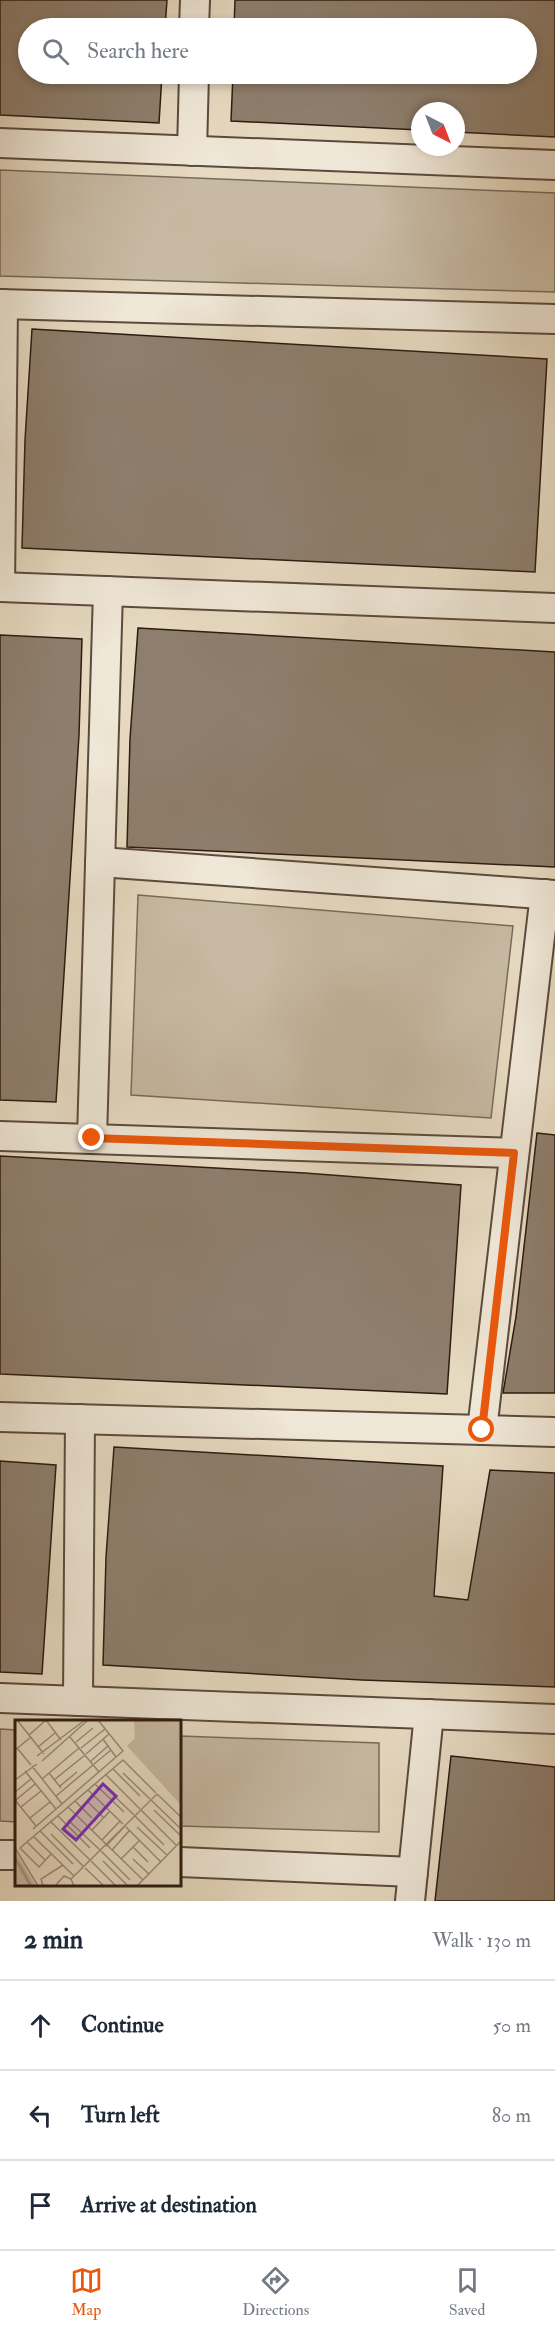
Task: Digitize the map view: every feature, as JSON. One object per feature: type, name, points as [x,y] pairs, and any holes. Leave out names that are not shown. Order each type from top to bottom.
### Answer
[{"type":"street","points":[[194,18],[195,0]]},
{"type":"street","points":[[192,151],[194,84]]},
{"type":"street","points":[[0,143],[555,165]]},
{"type":"street","points":[[555,319],[2,304],[0,587],[555,608]]},
{"type":"street","points":[[92,1138],[108,591]]},
{"type":"street","points":[[100,862],[550,894],[514,1153],[482,1430]]},
{"type":"street","points":[[0,1136],[514,1153]]},
{"type":"street","points":[[0,1417],[555,1432]]},
{"type":"street","points":[[78,1701],[80,1419]]},
{"type":"street","points":[[0,1698],[555,1719]]},
{"type":"street","points":[[410,1901],[429,1714]]},
{"type":"street","points":[[182,1862],[413,1872]]},
{"type":"shaded area","points":[[0,170],[555,193],[555,292],[0,276]]},
{"type":"shaded area","points":[[138,895],[513,926],[491,1118],[131,1095]]},
{"type":"shaded area","points":[[0,1729],[15,1730],[15,1822],[0,1821]]},
{"type":"shaded area","points":[[182,1736],[379,1743],[379,1832],[182,1826]]},
{"type":"building","points":[[0,0],[167,0],[166,18],[18,18],[18,84],[161,84],[159,123],[0,115]]},
{"type":"building","points":[[235,0],[555,0],[555,137],[465,132],[465,102],[411,102],[411,130],[231,121],[233,84],[537,84],[537,18],[234,18]]},
{"type":"building","points":[[32,329],[547,359],[535,572],[22,548],[25,440]]},
{"type":"building","points":[[138,628],[555,652],[555,867],[127,847],[130,739]]},
{"type":"building","points":[[0,635],[82,639],[79,735],[56,1102],[0,1100]]},
{"type":"building","points":[[537,1133],[555,1135],[555,1393],[503,1393],[516,1317]]},
{"type":"building","points":[[0,1156],[305,1173],[461,1185],[447,1394],[0,1374]]},
{"type":"building","points":[[114,1447],[443,1466],[434,1596],[468,1600],[490,1470],[555,1473],[555,1687],[362,1680],[103,1665],[106,1557]]},
{"type":"building","points":[[0,1461],[56,1465],[42,1674],[0,1672]]},
{"type":"building","points":[[451,1756],[555,1767],[555,1901],[435,1901]]},
{"type":"route","points":[[92,1138],[514,1153],[482,1430]]}]
